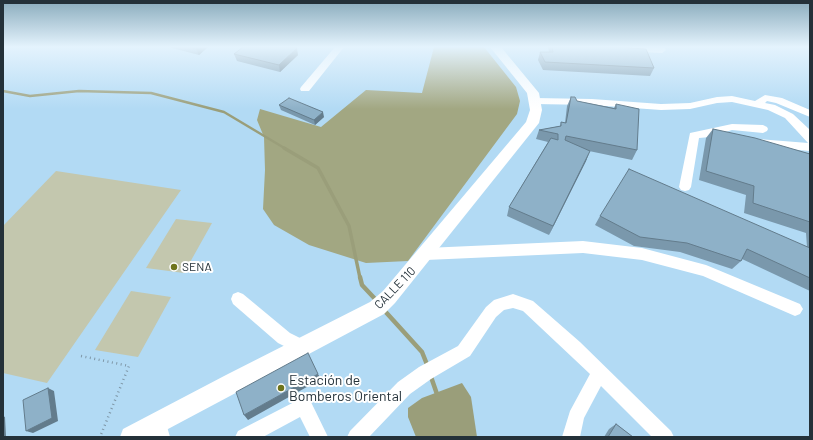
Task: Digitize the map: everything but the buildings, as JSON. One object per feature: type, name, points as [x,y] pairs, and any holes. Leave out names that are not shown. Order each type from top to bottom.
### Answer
[{"type":"main road","points":[[512,68],[533,93],[535,101]]},
{"type":"main road","name":"CALLE 110","points":[[131,437],[159,430],[302,346],[377,308],[399,286],[426,254],[532,123],[536,110],[535,101]]},
{"type":"street","points":[[305,90],[323,68]]},
{"type":"street","points":[[757,103],[765,98],[778,100],[810,114]]},
{"type":"street","points":[[535,101],[592,102],[661,107],[690,106],[717,100],[732,99],[772,107],[789,116],[805,132],[810,140]]},
{"type":"street","points":[[685,187],[694,136],[732,128],[763,129]]},
{"type":"street","points":[[710,133],[740,141],[810,147]]},
{"type":"street","points":[[426,254],[583,247],[642,254],[706,271],[795,309]]},
{"type":"street","points":[[238,300],[284,338],[302,346]]},
{"type":"street","points":[[356,437],[404,388],[425,372],[464,351],[491,312],[499,305],[513,301],[528,306],[600,373],[665,437]]},
{"type":"street","points":[[571,437],[576,416],[589,390],[600,373]]},
{"type":"street","points":[[244,437],[304,406],[319,437]]},
{"type":"path","points":[[81,356],[129,366],[100,437]]},
{"type":"shaded area","points":[[3,68],[810,68],[810,437],[3,437]]},
{"type":"shaded area","points":[[429,68],[500,68],[516,87],[520,101],[517,114],[408,261],[366,263],[309,245],[274,225],[263,209],[265,170],[264,137],[257,120],[260,109],[321,127],[366,90],[422,93]]},
{"type":"shaded area","points":[[56,171],[181,190],[47,383],[3,373],[3,226]]},
{"type":"shaded area","points":[[176,219],[212,223],[184,273],[146,268]]},
{"type":"shaded area","points":[[131,291],[171,297],[138,357],[95,350]]},
{"type":"shaded area","points":[[462,383],[471,397],[477,437],[416,437],[408,417],[408,408],[422,398]]},
{"type":"waterway","points":[[3,91],[30,96],[79,91],[151,93],[224,112],[286,149]]},
{"type":"waterway","points":[[284,148],[318,168],[349,226],[360,278]]},
{"type":"waterway","points":[[360,277],[362,285],[377,301]]},
{"type":"waterway","points":[[383,309],[422,352],[428,367]]},
{"type":"waterway","points":[[430,374],[438,397]]},
{"type":"place","name":"SENA","points":[[174,267]]},
{"type":"place","name":"Estación de Bomberos Oriental","points":[[281,388]]}]
